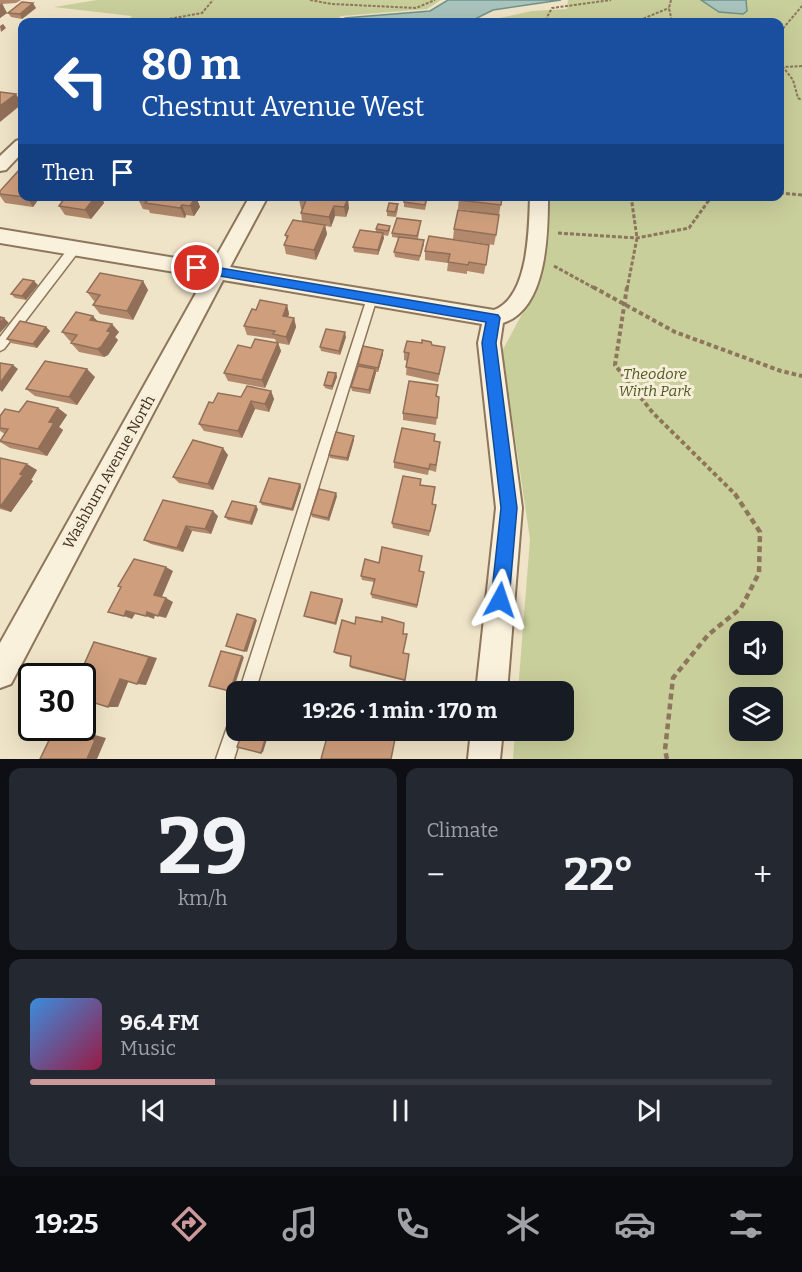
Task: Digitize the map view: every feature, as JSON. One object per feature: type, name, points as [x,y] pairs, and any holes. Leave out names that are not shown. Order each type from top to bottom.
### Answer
[{"type":"street","points":[[0,166],[18,148]]},
{"type":"street","name":"Washburn Avenue North","points":[[0,673],[256,201]]},
{"type":"street","points":[[0,236],[494,318],[509,313],[519,302],[528,281],[539,232],[539,201]]},
{"type":"street","points":[[492,681],[509,508],[489,343],[494,318]]},
{"type":"street","points":[[484,759],[486,741]]},
{"type":"lane","points":[[0,346],[75,248]]},
{"type":"lane","points":[[250,681],[372,298]]},
{"type":"lane","points":[[225,759],[231,741]]},
{"type":"path","points":[[167,18],[202,13],[213,0]]},
{"type":"path","points":[[310,0],[332,4],[416,8],[435,0]]},
{"type":"path","points":[[547,18],[552,8],[609,3],[611,0]]},
{"type":"path","points":[[670,0],[671,18]]},
{"type":"path","points":[[784,27],[802,6]]},
{"type":"path","points":[[645,18],[669,8]]},
{"type":"path","points":[[784,66],[802,66]]},
{"type":"path","points":[[784,68],[793,80],[798,98],[802,100]]},
{"type":"path","points":[[784,194],[802,195]]},
{"type":"path","points":[[632,201],[637,238],[615,365],[653,413],[733,491],[760,532],[759,573],[741,608],[708,635],[674,678],[665,750],[667,759]]},
{"type":"path","points":[[539,232],[637,238],[689,228],[708,201]]},
{"type":"path","points":[[535,255],[675,332],[781,371],[802,376]]},
{"type":"green space","points":[[97,0],[441,0],[427,9],[339,18],[130,18],[132,16],[54,7]]},
{"type":"green space","name":"Theodore Wirth Park","points":[[568,0],[802,0],[802,759],[513,759],[514,741],[574,741],[574,681],[519,681],[530,539],[502,351],[528,303],[546,246],[550,201],[784,201],[784,18],[500,18],[532,11],[567,9]]},
{"type":"water","points":[[448,0],[561,0],[493,10],[477,18],[345,18],[430,11]]},
{"type":"water","points":[[701,0],[746,0],[747,11],[743,14],[719,12]]},
{"type":"building","points":[[22,2],[33,3],[20,14],[8,13]]},
{"type":"building","points":[[0,92],[16,94],[0,106]]},
{"type":"building","points":[[18,171],[18,196],[0,194],[0,191]]},
{"type":"building","points":[[62,201],[92,201],[85,210],[59,206]]},
{"type":"building","points":[[147,201],[193,201],[190,206],[182,205],[180,208],[145,203]]},
{"type":"building","points":[[306,201],[347,201],[344,207],[334,206],[329,217],[301,213]]},
{"type":"building","points":[[404,201],[426,201],[425,205]]},
{"type":"building","points":[[467,201],[501,201],[501,205]]},
{"type":"building","points":[[389,203],[398,204],[395,212],[387,211]]},
{"type":"building","points":[[458,210],[499,215],[496,235],[454,229]]},
{"type":"building","points":[[397,218],[421,221],[417,236],[392,233]]},
{"type":"building","points":[[293,220],[325,225],[314,250],[284,245],[288,236],[285,235]]},
{"type":"building","points":[[378,224],[390,226],[388,231],[376,229]]},
{"type":"building","points":[[360,230],[383,233],[378,250],[353,247]]},
{"type":"building","points":[[429,236],[489,245],[486,265],[448,262],[450,254],[425,251]]},
{"type":"building","points":[[399,237],[424,240],[420,256],[394,252]]},
{"type":"building","points":[[100,273],[143,281],[127,311],[93,305],[100,295],[87,292]]},
{"type":"building","points":[[23,279],[34,281],[22,296],[11,294]]},
{"type":"building","points":[[260,300],[287,305],[283,316],[294,318],[286,337],[273,334],[275,331],[244,326],[252,309],[256,310]]},
{"type":"building","points":[[76,312],[93,316],[90,320],[112,324],[107,331],[111,332],[101,347],[97,349],[71,343],[77,335],[62,332]]},
{"type":"building","points":[[20,321],[46,327],[33,344],[7,339]]},
{"type":"building","points":[[326,329],[345,332],[339,351],[320,347]]},
{"type":"building","points":[[255,339],[278,343],[262,380],[224,373],[238,345],[251,348]]},
{"type":"building","points":[[422,340],[431,342],[432,345],[445,347],[439,374],[406,367],[409,353],[404,352],[407,341],[422,343]]},
{"type":"building","points":[[363,346],[383,350],[378,368],[358,364]]},
{"type":"building","points":[[45,361],[87,369],[69,397],[26,389]]},
{"type":"building","points":[[0,363],[13,365],[0,383]]},
{"type":"building","points":[[358,366],[375,369],[369,390],[351,387]]},
{"type":"building","points":[[328,372],[336,373],[332,386],[324,385]]},
{"type":"building","points":[[409,381],[438,385],[437,418],[403,413]]},
{"type":"building","points":[[247,386],[271,391],[265,404],[251,401],[238,431],[199,424],[209,402],[213,403],[218,393],[241,397]]},
{"type":"building","points":[[27,401],[58,408],[49,422],[54,423],[38,449],[0,441],[8,429],[0,428],[0,416],[5,409],[19,412]]},
{"type":"building","points":[[402,428],[435,434],[434,441],[440,442],[436,465],[430,464],[429,469],[394,462]]},
{"type":"building","points":[[336,432],[354,436],[347,458],[329,455]]},
{"type":"building","points":[[193,440],[223,448],[208,484],[173,477]]},
{"type":"building","points":[[0,458],[27,464],[20,474],[23,475],[0,507]]},
{"type":"building","points":[[403,476],[421,479],[420,485],[435,487],[432,504],[436,505],[430,531],[392,523]]},
{"type":"building","points":[[269,478],[300,484],[292,509],[260,502]]},
{"type":"building","points":[[319,489],[336,493],[328,518],[311,514]]},
{"type":"building","points":[[163,500],[213,511],[205,529],[186,526],[177,548],[144,540]]},
{"type":"building","points":[[232,501],[256,506],[250,522],[225,517]]},
{"type":"building","points":[[382,547],[422,556],[419,571],[424,572],[417,605],[371,594],[375,579],[361,576],[365,559],[379,563]]},
{"type":"building","points":[[134,559],[166,567],[154,595],[166,598],[158,616],[147,612],[146,616],[126,611],[124,616],[108,612],[121,587],[118,586]]},
{"type":"building","points":[[311,592],[342,599],[335,623],[304,616]]},
{"type":"building","points":[[237,614],[255,619],[244,651],[226,646]]},
{"type":"building","points":[[356,617],[382,622],[382,617],[404,623],[403,634],[407,634],[403,653],[409,654],[405,680],[350,666],[351,656],[334,652],[342,620],[355,624]]},
{"type":"building","points":[[94,642],[149,657],[137,684],[120,679],[108,707],[96,703],[96,663],[85,663]]},
{"type":"building","points":[[221,651],[242,656],[233,681],[226,681],[226,690],[209,686]]},
{"type":"building","points":[[49,741],[95,741],[87,759],[40,759]]},
{"type":"building","points":[[239,741],[265,741],[261,753],[237,747]]},
{"type":"building","points":[[326,741],[395,741],[391,759],[321,759]]},
{"type":"route","points":[[197,268],[494,318],[489,343],[509,508],[500,600]]}]
